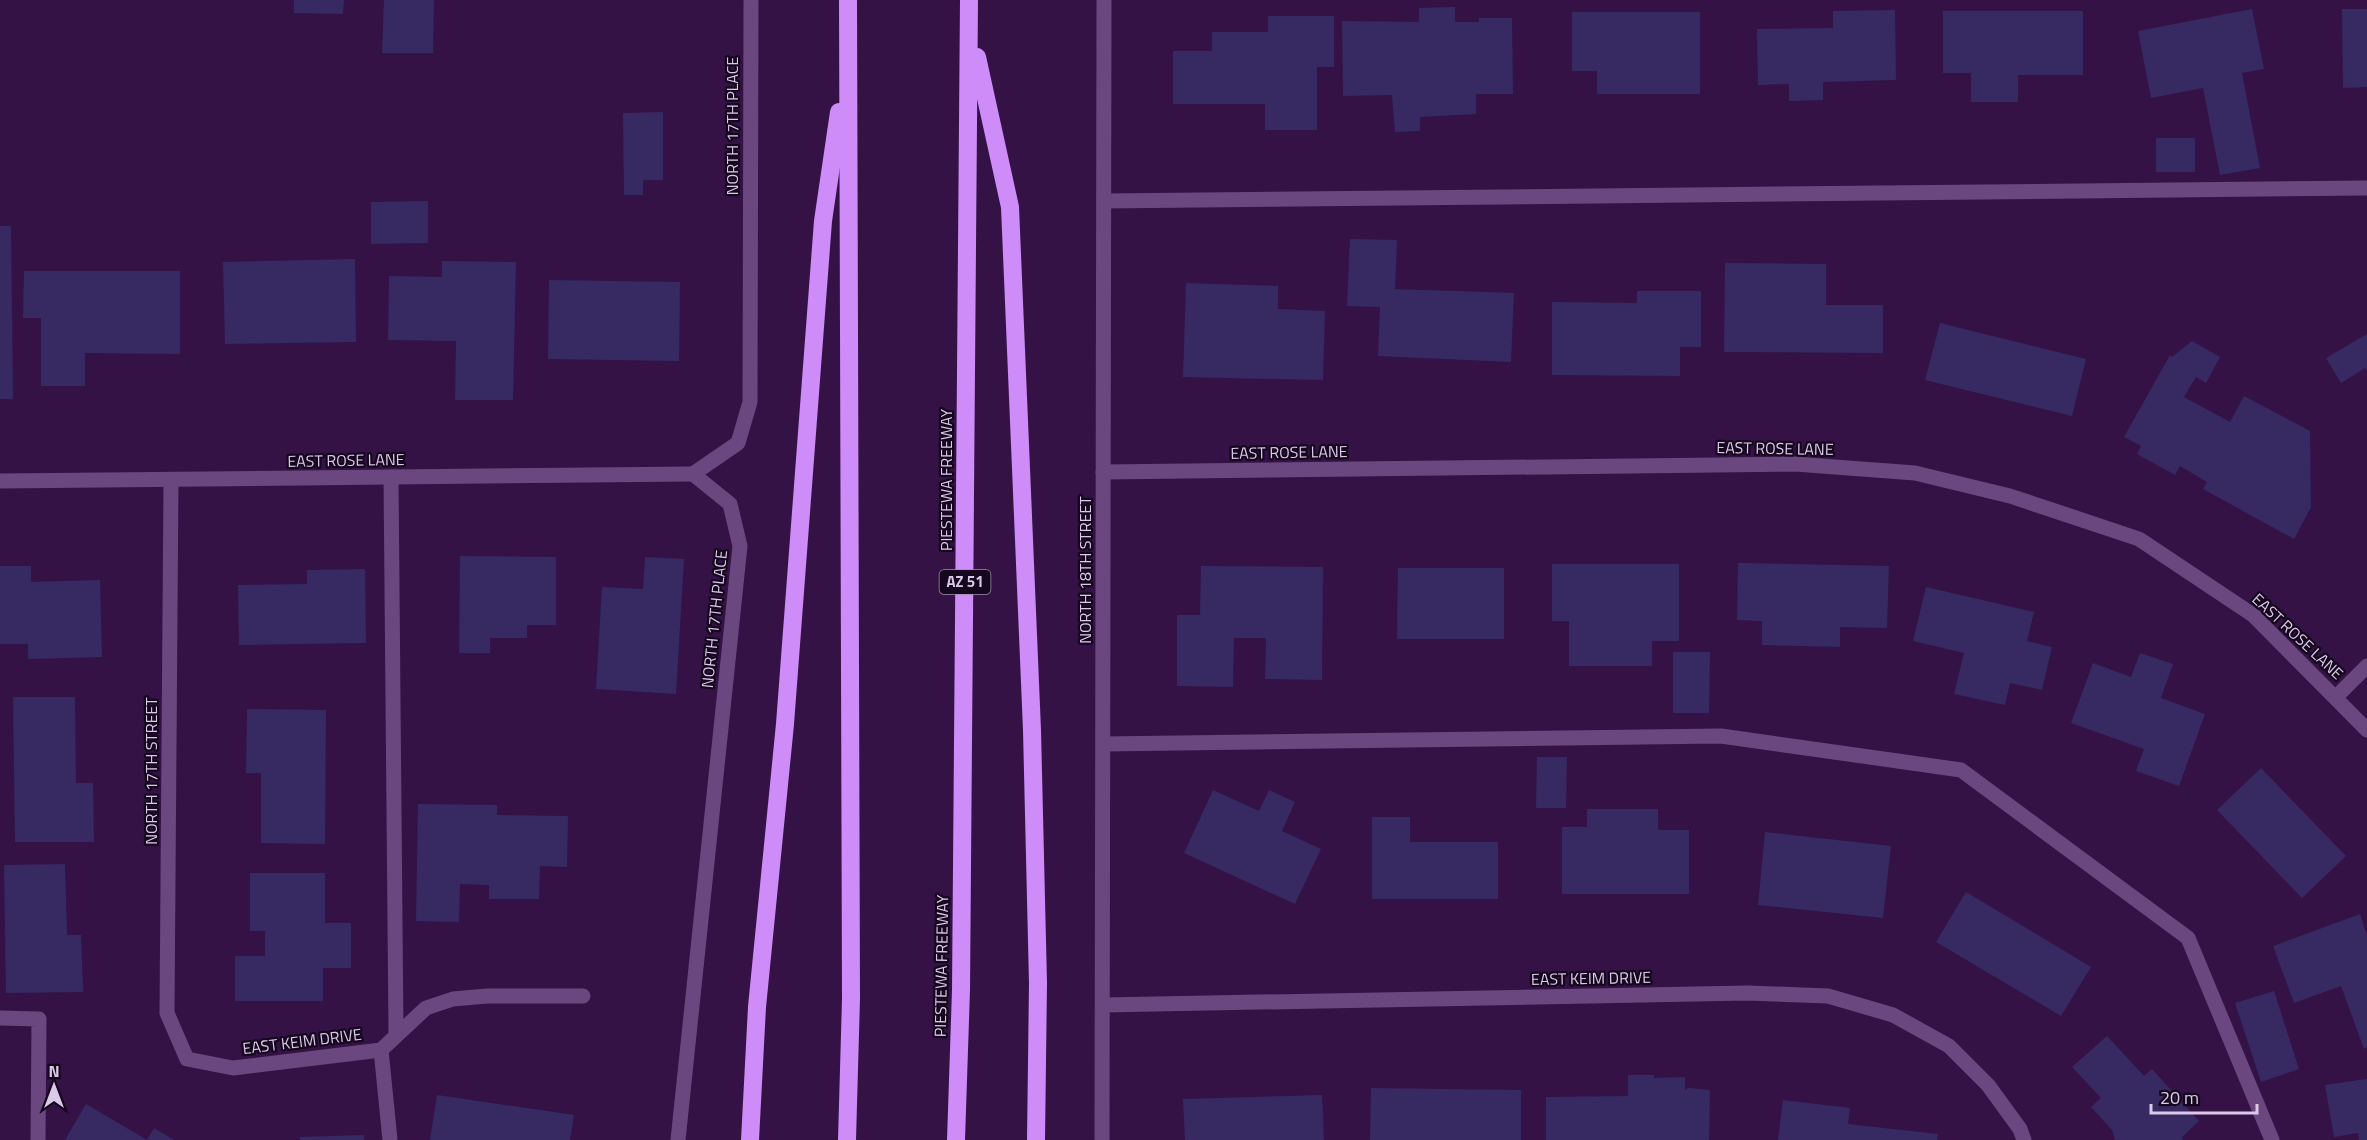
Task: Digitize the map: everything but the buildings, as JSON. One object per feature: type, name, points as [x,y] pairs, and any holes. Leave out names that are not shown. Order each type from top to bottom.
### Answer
[{"type":"highway","points":[[847,1140],[851,999],[848,0]]},
{"type":"highway","name":"PIESTEWA FREEWAY","points":[[956,1140],[962,967],[969,0]]},
{"type":"highway","points":[[970,23],[1010,207],[1032,730],[1038,983],[1036,1140]]},
{"type":"highway","points":[[750,1140],[758,1007],[785,724],[823,221],[848,51]]},
{"type":"street","name":"NORTH 17TH PLACE","points":[[678,1140],[740,546],[730,504],[693,474],[738,443],[750,402],[751,0]]},
{"type":"street","name":"NORTH 18TH STREET","points":[[1102,1140],[1104,0]]},
{"type":"street","points":[[1104,201],[2367,188]]},
{"type":"street","name":"EAST ROSE LANE","points":[[1103,472],[1796,464],[1915,473],[2010,496],[2139,539],[2253,615],[2367,730]]},
{"type":"street","name":"EAST ROSE LANE","points":[[0,481],[693,474]]},
{"type":"street","points":[[391,477],[396,1034]]},
{"type":"street","name":"NORTH 17TH STREET","points":[[171,480],[167,1013],[187,1059]]},
{"type":"street","points":[[2336,697],[2367,666]]},
{"type":"street","points":[[1103,744],[1721,736],[1961,770],[2188,938],[2272,1140]]},
{"type":"street","name":"EAST KEIM DRIVE","points":[[1103,1005],[1748,993],[1828,996],[1893,1015],[1949,1046],[1988,1085],[2020,1130],[2024,1140]]},
{"type":"street","name":"EAST KEIM DRIVE","points":[[187,1059],[232,1068],[381,1050],[426,1008],[453,999],[487,996],[583,996]]},
{"type":"street","points":[[0,1018],[39,1020],[38,1140]]},
{"type":"street","points":[[381,1050],[390,1140]]}]
